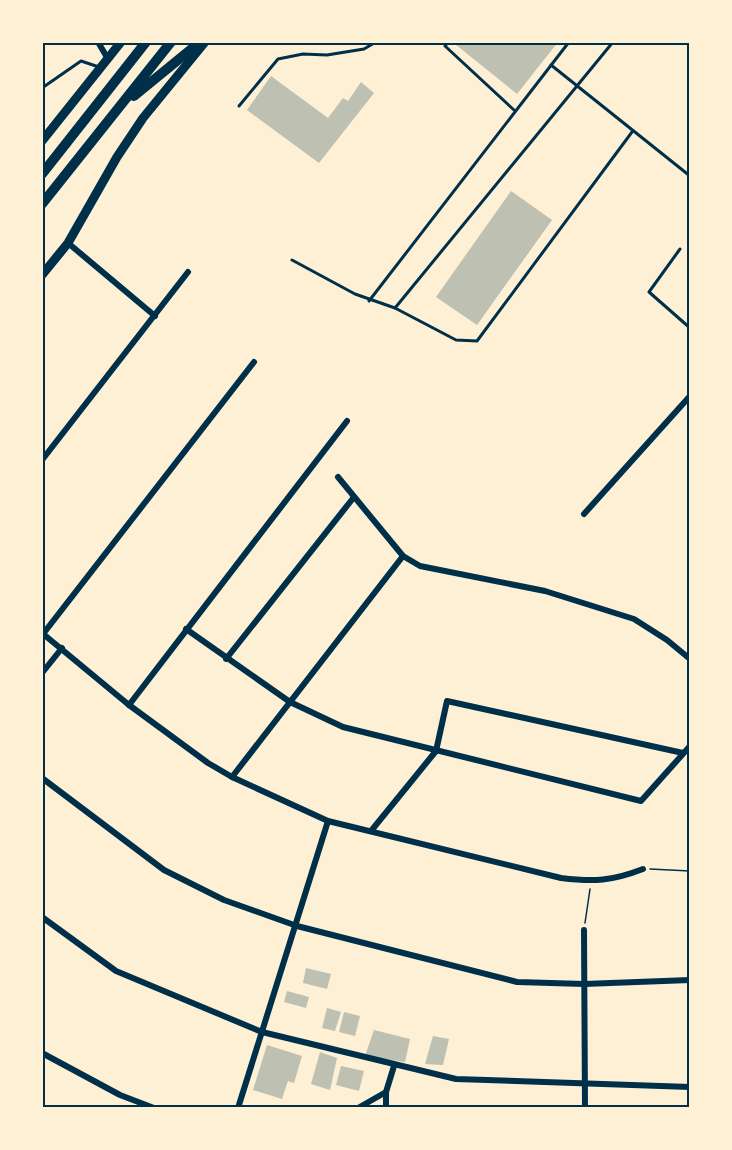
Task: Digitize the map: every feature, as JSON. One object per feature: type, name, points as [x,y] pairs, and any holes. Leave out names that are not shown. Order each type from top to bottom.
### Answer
[{"type":"highway","points":[[42,174],[146,42]]},
{"type":"highway","points":[[42,204],[171,42]]},
{"type":"highway","points":[[118,110],[200,42]]},
{"type":"main road","points":[[42,141],[121,42]]},
{"type":"main road","points":[[42,275],[68,243],[117,157],[143,118],[205,42]]},
{"type":"street","points":[[98,42],[108,58]]},
{"type":"street","points":[[68,243],[155,316]]},
{"type":"street","points":[[42,460],[188,272]]},
{"type":"street","points":[[254,362],[42,633],[129,705],[208,763],[232,777],[328,821],[561,878],[592,882],[608,880],[643,868]]},
{"type":"street","points":[[584,514],[690,396]]},
{"type":"street","points":[[129,705],[347,421]]},
{"type":"street","points":[[338,477],[403,556],[420,566],[545,591],[634,619],[667,640],[690,659]]},
{"type":"street","points":[[226,660],[354,497]]},
{"type":"street","points":[[232,777],[403,556]]},
{"type":"street","points":[[186,629],[226,660],[290,702],[343,727],[641,801],[690,746]]},
{"type":"street","points":[[42,673],[62,648]]},
{"type":"street","points":[[371,831],[436,751],[447,701],[683,753]]},
{"type":"street","points":[[42,778],[164,870],[224,900],[297,926],[517,982],[584,984],[690,980]]},
{"type":"street","points":[[238,1108],[297,926],[328,821]]},
{"type":"street","points":[[42,917],[116,971],[262,1032],[394,1066],[456,1079],[585,1086],[690,1087]]},
{"type":"street","points":[[584,930],[585,1108]]},
{"type":"street","points":[[42,1053],[120,1095],[154,1108]]},
{"type":"street","points":[[386,1108],[386,1092],[394,1066]]},
{"type":"street","points":[[358,1108],[386,1092]]},
{"type":"lane","points":[[239,106],[278,59],[303,54],[327,55],[364,49],[376,42]]},
{"type":"lane","points":[[448,42],[445,46],[514,110]]},
{"type":"lane","points":[[369,301],[514,110],[569,42]]},
{"type":"lane","points":[[395,308],[612,42]]},
{"type":"lane","points":[[42,88],[81,61],[101,67]]},
{"type":"lane","points":[[550,65],[690,176]]},
{"type":"lane","points":[[292,260],[369,301],[395,308],[456,340],[477,340],[633,132]]},
{"type":"lane","points":[[680,249],[649,292],[690,328]]},
{"type":"path","points":[[643,868],[690,871]]},
{"type":"path","points":[[584,930],[592,882]]},
{"type":"building","points":[[456,42],[558,42],[517,94],[455,44]]},
{"type":"building","points":[[271,76],[328,118],[343,98],[348,101],[361,82],[374,93],[319,163],[247,110]]},
{"type":"building","points":[[511,191],[552,220],[477,325],[436,297]]},
{"type":"building","points":[[306,968],[331,974],[327,989],[303,983]]},
{"type":"building","points":[[287,991],[309,997],[306,1008],[284,1002]]},
{"type":"building","points":[[327,1008],[341,1012],[335,1031],[322,1028]]},
{"type":"building","points":[[344,1012],[360,1016],[355,1036],[339,1032]]},
{"type":"building","points":[[374,1030],[410,1039],[405,1062],[365,1056]]},
{"type":"building","points":[[433,1036],[449,1039],[443,1065],[425,1064]]},
{"type":"building","points":[[267,1045],[302,1056],[294,1083],[288,1081],[282,1099],[253,1090]]},
{"type":"building","points":[[320,1052],[337,1058],[330,1090],[311,1084]]},
{"type":"building","points":[[341,1066],[364,1071],[359,1091],[336,1085]]}]
